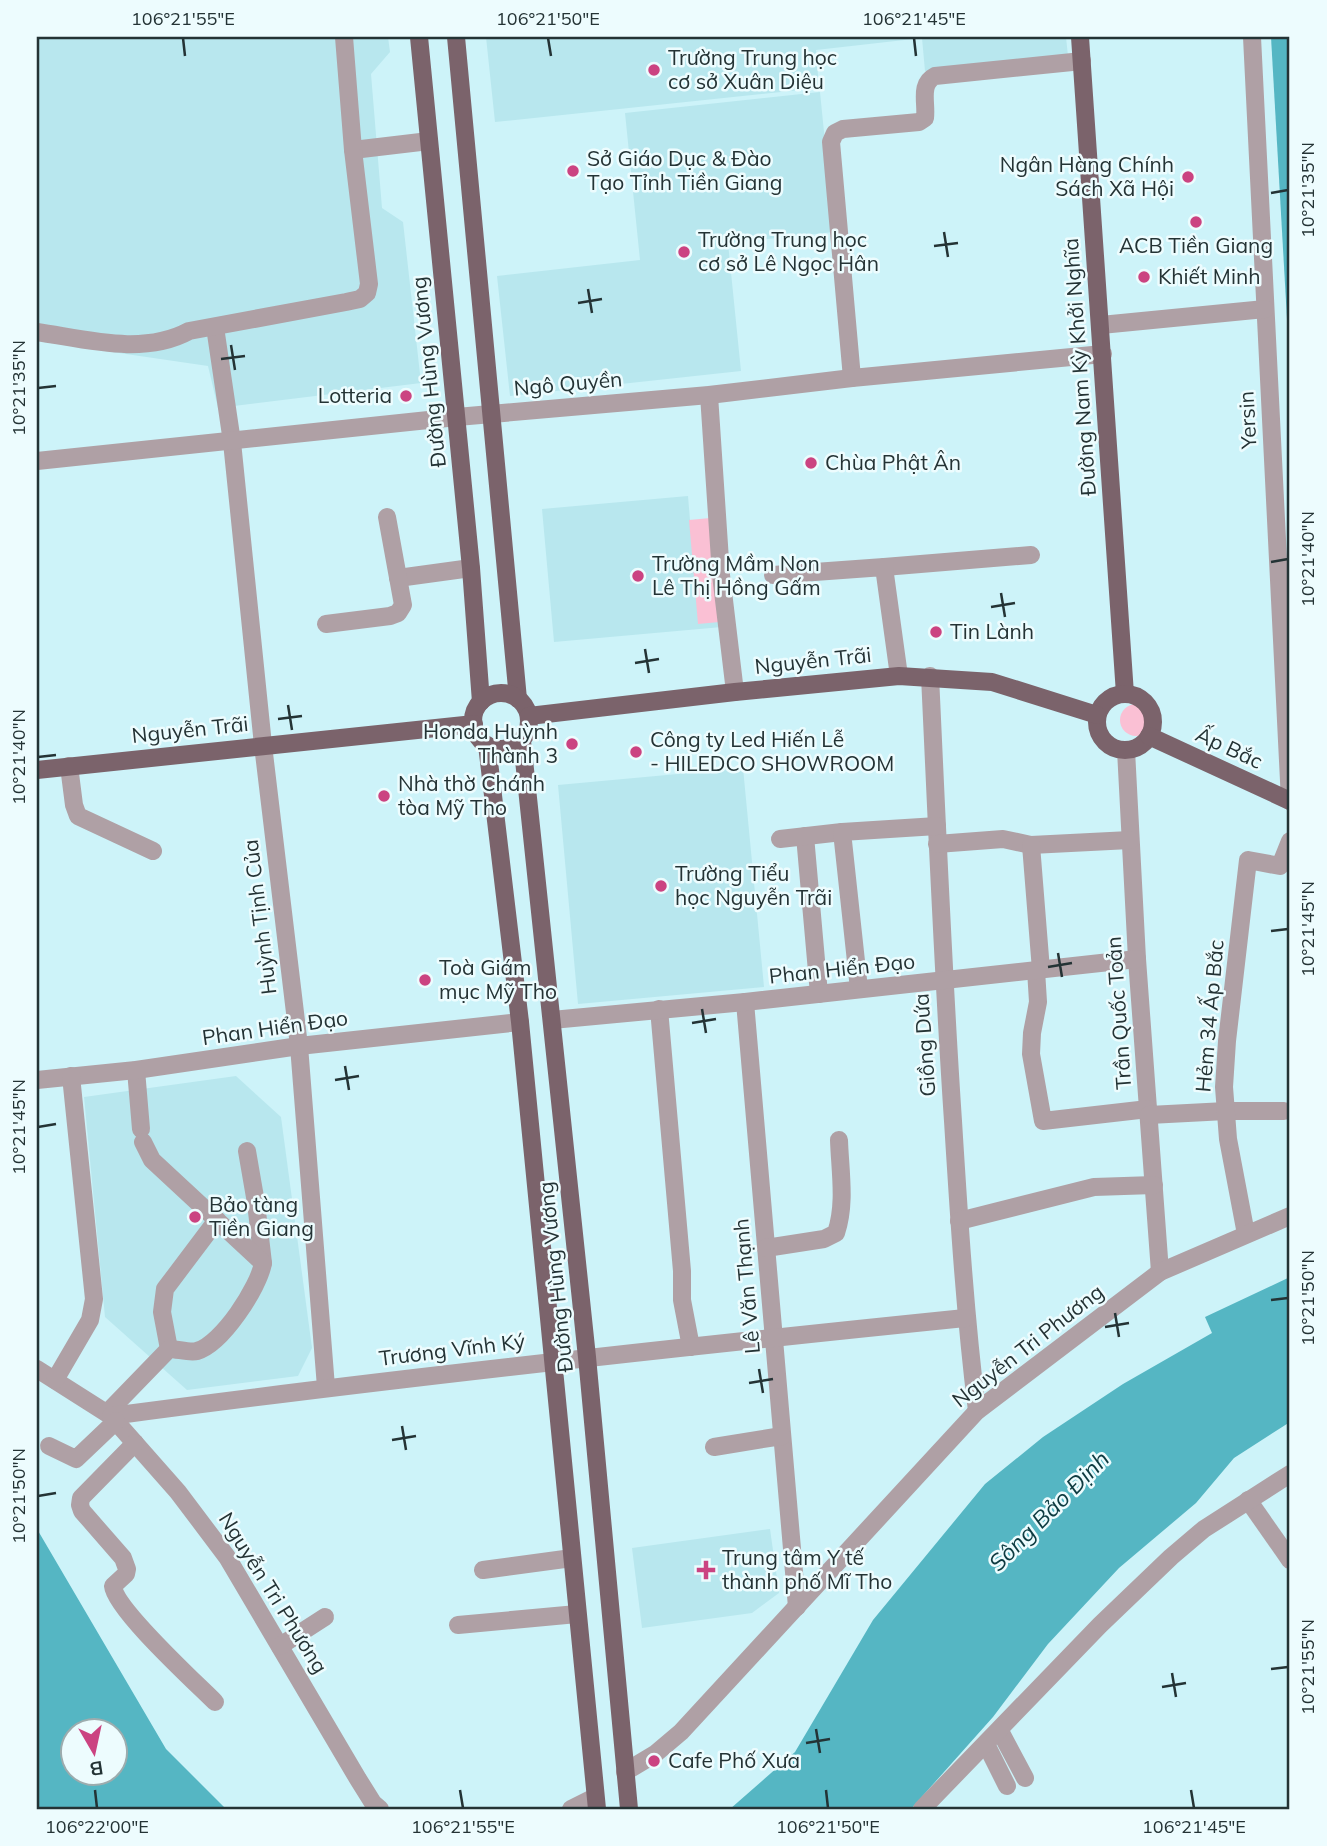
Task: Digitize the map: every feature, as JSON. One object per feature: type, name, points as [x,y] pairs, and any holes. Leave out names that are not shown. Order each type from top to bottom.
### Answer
[{"type":"main road","name":"Đường Hùng Vương","points":[[419,37],[457,417],[481,702]]},
{"type":"main road","points":[[456,37],[518,699]]},
{"type":"main road","name":"Đường Nam Kỳ Khởi Nghĩa","points":[[1080,37],[1125,694]]},
{"type":"main road","name":"Nguyễn Trãi","points":[[529,716],[899,676],[930,676],[1003,685],[1097,715]]},
{"type":"main road","points":[[499,694],[510,694],[518,699],[529,716],[527,733],[522,741],[505,749],[487,745],[480,740],[474,724],[476,709],[481,702],[489,696],[499,694]]},
{"type":"main road","points":[[1125,694],[1141,699],[1151,712],[1153,720],[1149,736],[1135,748],[1126,750],[1109,746],[1102,740],[1096,724],[1100,708],[1111,697],[1125,694]]},
{"type":"main road","name":"Nguyễn Trãi","points":[[37,770],[474,724]]},
{"type":"main road","name":"Ấp Bắc","points":[[1149,736],[1290,801]]},
{"type":"main road","name":"Đường Hùng Vương","points":[[522,741],[587,1357],[629,1809]]},
{"type":"main road","name":"Đường Hùng Vương","points":[[487,745],[520,1022],[596,1803]]},
{"type":"street","points":[[37,332],[133,344],[165,341],[189,331],[360,299],[367,293],[369,284],[344,37]]},
{"type":"street","name":"Yersin","points":[[1252,37],[1290,801]]},
{"type":"street","points":[[852,378],[831,142],[835,133],[843,128],[919,122],[925,118],[925,85],[929,78],[935,76],[1082,61]]},
{"type":"street","points":[[354,150],[429,141]]},
{"type":"street","points":[[1101,325],[1265,309]]},
{"type":"street","name":"Huỳnh Tịnh Của","points":[[215,327],[232,442],[263,745],[299,1046],[327,1387]]},
{"type":"street","name":"Ngô Quyền","points":[[37,461],[1103,354]]},
{"type":"street","points":[[709,395],[721,575],[735,692]]},
{"type":"street","points":[[326,624],[390,616],[398,613],[403,605],[387,517]]},
{"type":"street","points":[[773,575],[1031,555]]},
{"type":"street","points":[[884,567],[899,676]]},
{"type":"street","points":[[398,578],[471,568]]},
{"type":"street","name":"Giồng Dứa","points":[[930,676],[944,981],[965,1318],[977,1411]]},
{"type":"street","name":"Trần Quốc Toản","points":[[1126,750],[1137,959],[1160,1272]]},
{"type":"street","points":[[69,766],[78,816],[153,851]]},
{"type":"street","points":[[842,832],[859,989]]},
{"type":"street","points":[[780,838],[842,832],[1003,839],[1031,845],[1130,840]]},
{"type":"street","points":[[805,836],[819,994]]},
{"type":"street","name":"Hẻm 34 Ấp Bắc","points":[[1246,1234],[1231,1158],[1226,1111],[1224,1087],[1227,1041],[1248,860],[1280,866],[1290,841]]},
{"type":"street","points":[[1031,845],[1038,970],[1038,1002],[1031,1054],[1043,1121],[1148,1112],[1284,1111]]},
{"type":"street","name":"Phan Hiển Đạo","points":[[552,1020],[745,1002],[1137,959]]},
{"type":"street","name":"Lê Văn Thạnh","points":[[745,1002],[797,1607]]},
{"type":"street","points":[[660,1009],[682,1271],[682,1300],[691,1347]]},
{"type":"street","name":"Phan Hiển Đạo","points":[[37,1080],[135,1070],[299,1046],[520,1022]]},
{"type":"street","points":[[135,1070],[142,1135],[152,1160],[263,1263]]},
{"type":"street","points":[[55,1380],[90,1320],[94,1298],[71,1076]]},
{"type":"street","points":[[766,1248],[824,1239],[836,1233],[842,1199],[839,1140]]},
{"type":"street","points":[[169,1349],[197,1351],[216,1337],[250,1297],[261,1276],[263,1263],[247,1151]]},
{"type":"street","points":[[959,1221],[1094,1187],[1154,1185]]},
{"type":"street","name":"Nguyễn Tri Phương","points":[[625,1772],[654,1754],[681,1732],[977,1411],[1160,1272],[1290,1216]]},
{"type":"street","points":[[169,1349],[162,1312],[165,1289],[217,1220]]},
{"type":"street","name":"Trương Vĩnh Ký","points":[[111,1417],[327,1387],[965,1318]]},
{"type":"street","points":[[49,1446],[76,1459],[81,1457],[169,1349]]},
{"type":"street","name":"Nguyễn Tri Phương","points":[[37,1369],[111,1417],[205,1524],[363,1787],[380,1809]]},
{"type":"street","points":[[714,1447],[782,1436]]},
{"type":"street","points":[[135,1443],[81,1498],[80,1505],[82,1511],[126,1563],[126,1574],[113,1587],[116,1598],[215,1702]]},
{"type":"street","points":[[922,1809],[1100,1625],[1171,1557],[1204,1529],[1290,1474]]},
{"type":"street","points":[[1248,1500],[1290,1560]]},
{"type":"street","points":[[483,1570],[572,1558]]},
{"type":"street","points":[[458,1625],[577,1614]]},
{"type":"street","points":[[280,1646],[325,1617]]},
{"type":"street","points":[[1000,1731],[1025,1778]]},
{"type":"street","points":[[986,1744],[1007,1786]]},
{"type":"street","points":[[571,1809],[596,1803]]},
{"type":"shaded area","points":[[37,37],[388,37],[390,52],[371,74],[382,208],[403,222],[421,383],[218,408],[208,366],[37,341]]},
{"type":"shaded area","name":"Trường Trung học cơ sở Xuân Diệu","points":[[486,37],[1066,37],[1068,56],[925,71],[922,38],[816,50],[819,88],[495,122]]},
{"type":"shaded area","name":"Trường Trung học cơ sở Lê Ngọc Hân","points":[[820,92],[834,232],[728,243],[741,371],[510,396],[497,276],[640,260],[625,113]]},
{"type":"shaded area","name":"Trường Mầm Non Lê Thị Hồng Gấm","points":[[688,496],[690,520],[733,626],[554,642],[542,509]]},
{"type":"shaded area","points":[[721,517],[730,621],[698,624],[689,520]]},
{"type":"shaded area","points":[[1136,704],[1147,709],[1152,720],[1147,731],[1136,736],[1125,731],[1120,720],[1125,709]]},
{"type":"shaded area","name":"Trường Tiểu học Nguyễn Trãi","points":[[743,768],[764,987],[578,1004],[558,785]]},
{"type":"shaded area","name":"Bảo tàng Tiền Giang","points":[[236,1076],[281,1117],[312,1348],[298,1376],[187,1390],[105,1317],[84,1097]]},
{"type":"shaded area","name":"Trung tâm Y tế thành phố Mĩ Tho","points":[[770,1529],[779,1593],[752,1613],[642,1628],[632,1548]]},
{"type":"water","points":[[1271,37],[1290,37],[1290,372]]},
{"type":"water","name":"Sông Bảo Định","points":[[1290,1277],[1290,1422],[1234,1458],[1196,1503],[1119,1568],[1048,1644],[993,1717],[911,1809],[730,1809],[795,1752],[873,1620],[985,1484],[1043,1437],[1123,1384],[1212,1333],[1205,1317]]},
{"type":"water","points":[[37,1529],[166,1749],[226,1809],[37,1809]]},
{"type":"place","name":"Trường Trung học cơ sở Xuân Diệu","points":[[654,70]]},
{"type":"place","name":"Sở Giáo Dục & Đào Tạo Tỉnh Tiền Giang","points":[[573,171]]},
{"type":"place","name":"Ngân Hàng Chính Sách Xã Hội","points":[[1188,177]]},
{"type":"place","name":"ACB Tiền Giang","points":[[1196,222]]},
{"type":"place","name":"Trường Trung học cơ sở Lê Ngọc Hân","points":[[684,252]]},
{"type":"place","name":"Khiết Minh","points":[[1144,277]]},
{"type":"place","name":"Lotteria","points":[[406,396]]},
{"type":"place","name":"Chùa Phật Ân","points":[[811,463]]},
{"type":"place","name":"Trường Mầm Non Lê Thị Hồng Gấm","points":[[638,576]]},
{"type":"place","name":"Tin Lành","points":[[936,632]]},
{"type":"place","name":"Honda Huỳnh Thành 3","points":[[572,744]]},
{"type":"place","name":"Công ty Led Hiến Lễ - HILEDCO SHOWROOM","points":[[636,752]]},
{"type":"place","name":"Nhà thờ Chánh tòa Mỹ Tho","points":[[384,796]]},
{"type":"place","name":"Trường Tiểu học Nguyễn Trãi","points":[[661,886]]},
{"type":"place","name":"Toà Giám mục Mỹ Tho","points":[[425,980]]},
{"type":"place","name":"Bảo tàng Tiền Giang","points":[[195,1217]]},
{"type":"place","name":"Trung tâm Y tế thành phố Mĩ Tho","points":[[706,1570]]},
{"type":"place","name":"Cafe Phố Xưa","points":[[654,1761]]}]
